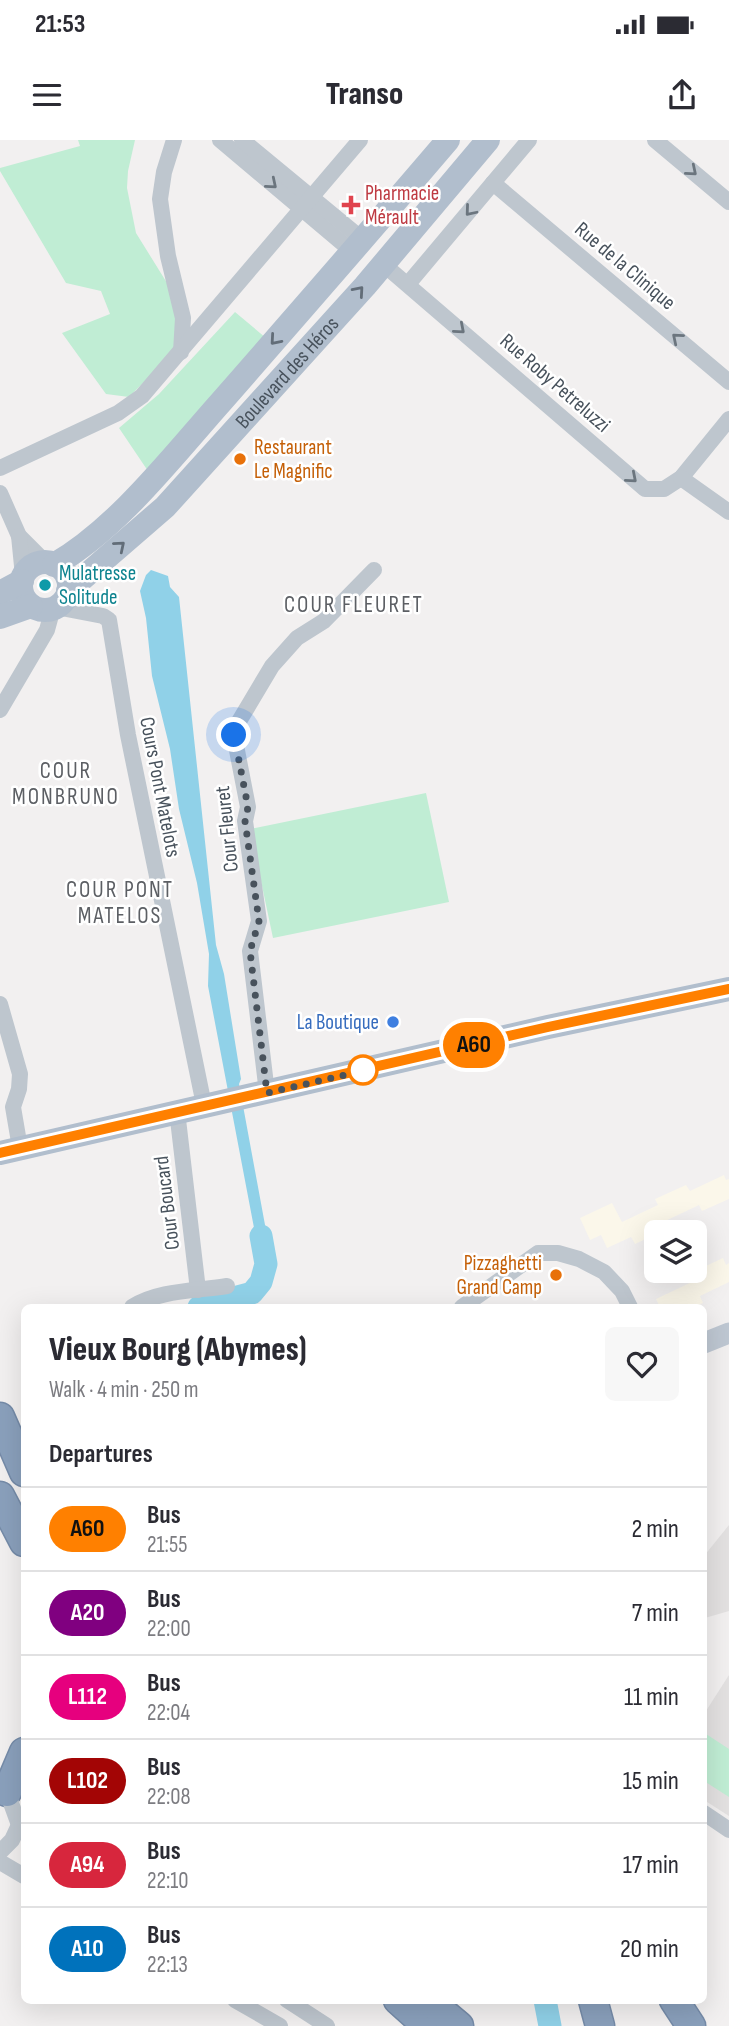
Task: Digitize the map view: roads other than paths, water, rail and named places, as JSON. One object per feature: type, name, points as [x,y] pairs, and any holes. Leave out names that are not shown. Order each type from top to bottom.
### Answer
[{"type":"highway","points":[[0,1417],[21,1465]]},
{"type":"highway","points":[[0,1448],[21,1531]]},
{"type":"highway","points":[[12,1498],[21,1524]]},
{"type":"highway","points":[[2,1794],[21,1758]]},
{"type":"highway","points":[[402,2004],[427,2026]]},
{"type":"highway","points":[[433,2004],[460,2026]]},
{"type":"highway","points":[[443,2004],[460,2026]]},
{"type":"highway","points":[[594,2004],[601,2026]]},
{"type":"highway","points":[[677,2004],[691,2026]]},
{"type":"main road","name":"Boulevard des Héros","points":[[50,564],[90,541],[155,477],[448,140]]},
{"type":"main road","name":"Boulevard des Héros","points":[[0,617],[52,606],[165,507],[365,286],[488,140]]},
{"type":"main road","points":[[0,593],[22,579],[32,566],[50,564],[64,573],[68,583],[52,606],[23,596],[22,579]]},
{"type":"main road","points":[[10,1150],[548,1027],[729,989]]},
{"type":"main road","points":[[707,1342],[729,1333]]},
{"type":"main road","points":[[601,2004],[601,2026]]},
{"type":"street","points":[[174,140],[160,199],[168,256],[184,318],[181,352]]},
{"type":"street","points":[[220,140],[307,203]]},
{"type":"street","points":[[242,140],[307,203],[358,246]]},
{"type":"street","points":[[0,468],[118,413],[142,396],[360,140]]},
{"type":"street","points":[[408,284],[529,140]]},
{"type":"street","points":[[655,140],[729,202]]},
{"type":"street","name":"Rue de la Clinique","points":[[493,183],[729,382]]},
{"type":"street","name":"Rue Roby Petreluzzi","points":[[382,263],[645,489],[664,489],[681,478]]},
{"type":"street","points":[[729,419],[681,478],[729,512]]},
{"type":"street","points":[[0,493],[19,536],[22,579]]},
{"type":"street","points":[[19,536],[50,564]]},
{"type":"street","name":"Cour Fleuret","points":[[259,1094],[250,951],[259,921],[245,821],[248,807],[234,735],[238,723],[272,666],[297,638],[324,621],[374,570]]},
{"type":"street","points":[[0,710],[24,674],[52,606]]},
{"type":"street","name":"Cours Pont Matelots","points":[[52,606],[103,616],[109,620],[128,735],[212,1104]]},
{"type":"street","points":[[0,1004],[20,1074],[19,1089],[13,1107],[10,1150]]},
{"type":"street","name":"Cour Boucard","points":[[177,1111],[198,1290]]},
{"type":"street","points":[[466,1304],[538,1254],[558,1253],[579,1259],[604,1272],[622,1291],[628,1304]]},
{"type":"street","points":[[136,1304],[159,1296],[227,1286]]},
{"type":"street","points":[[2,1794],[21,1822]]},
{"type":"street","points":[[707,1815],[729,1830]]},
{"type":"street","points":[[0,1852],[18,1844]]},
{"type":"street","points":[[0,1862],[21,1874]]},
{"type":"street","points":[[242,2004],[280,2026]]},
{"type":"street","points":[[293,2004],[327,2026]]},
{"type":"water","points":[[151,570],[168,576],[170,587],[179,597],[216,945],[224,974],[241,1079],[239,1084],[270,1252],[266,1264],[259,1254],[208,986],[209,954],[197,883],[152,676],[146,618],[140,591],[146,575]]},
{"type":"waterway","points":[[210,1304],[252,1293],[261,1282],[266,1264],[261,1236]]},
{"type":"waterway","points":[[546,2004],[550,2026]]},
{"type":"place","name":"Pharmacie Mérault","points":[[351,205]]},
{"type":"place","name":"Restaurant Le Magnific","points":[[240,459]]},
{"type":"place","name":"Mulatresse Solitude","points":[[45,585]]},
{"type":"place","name":"La Boutique","points":[[393,1022]]},
{"type":"place","name":"Pizzaghetti Grand Camp","points":[[556,1275]]},
{"type":"district","name":"COUR FLEURET","points":[[354,605]]},
{"type":"district","name":"COUR MONBRUNO","points":[[66,784]]},
{"type":"district","name":"COUR PONT MATELOS","points":[[120,903]]}]
